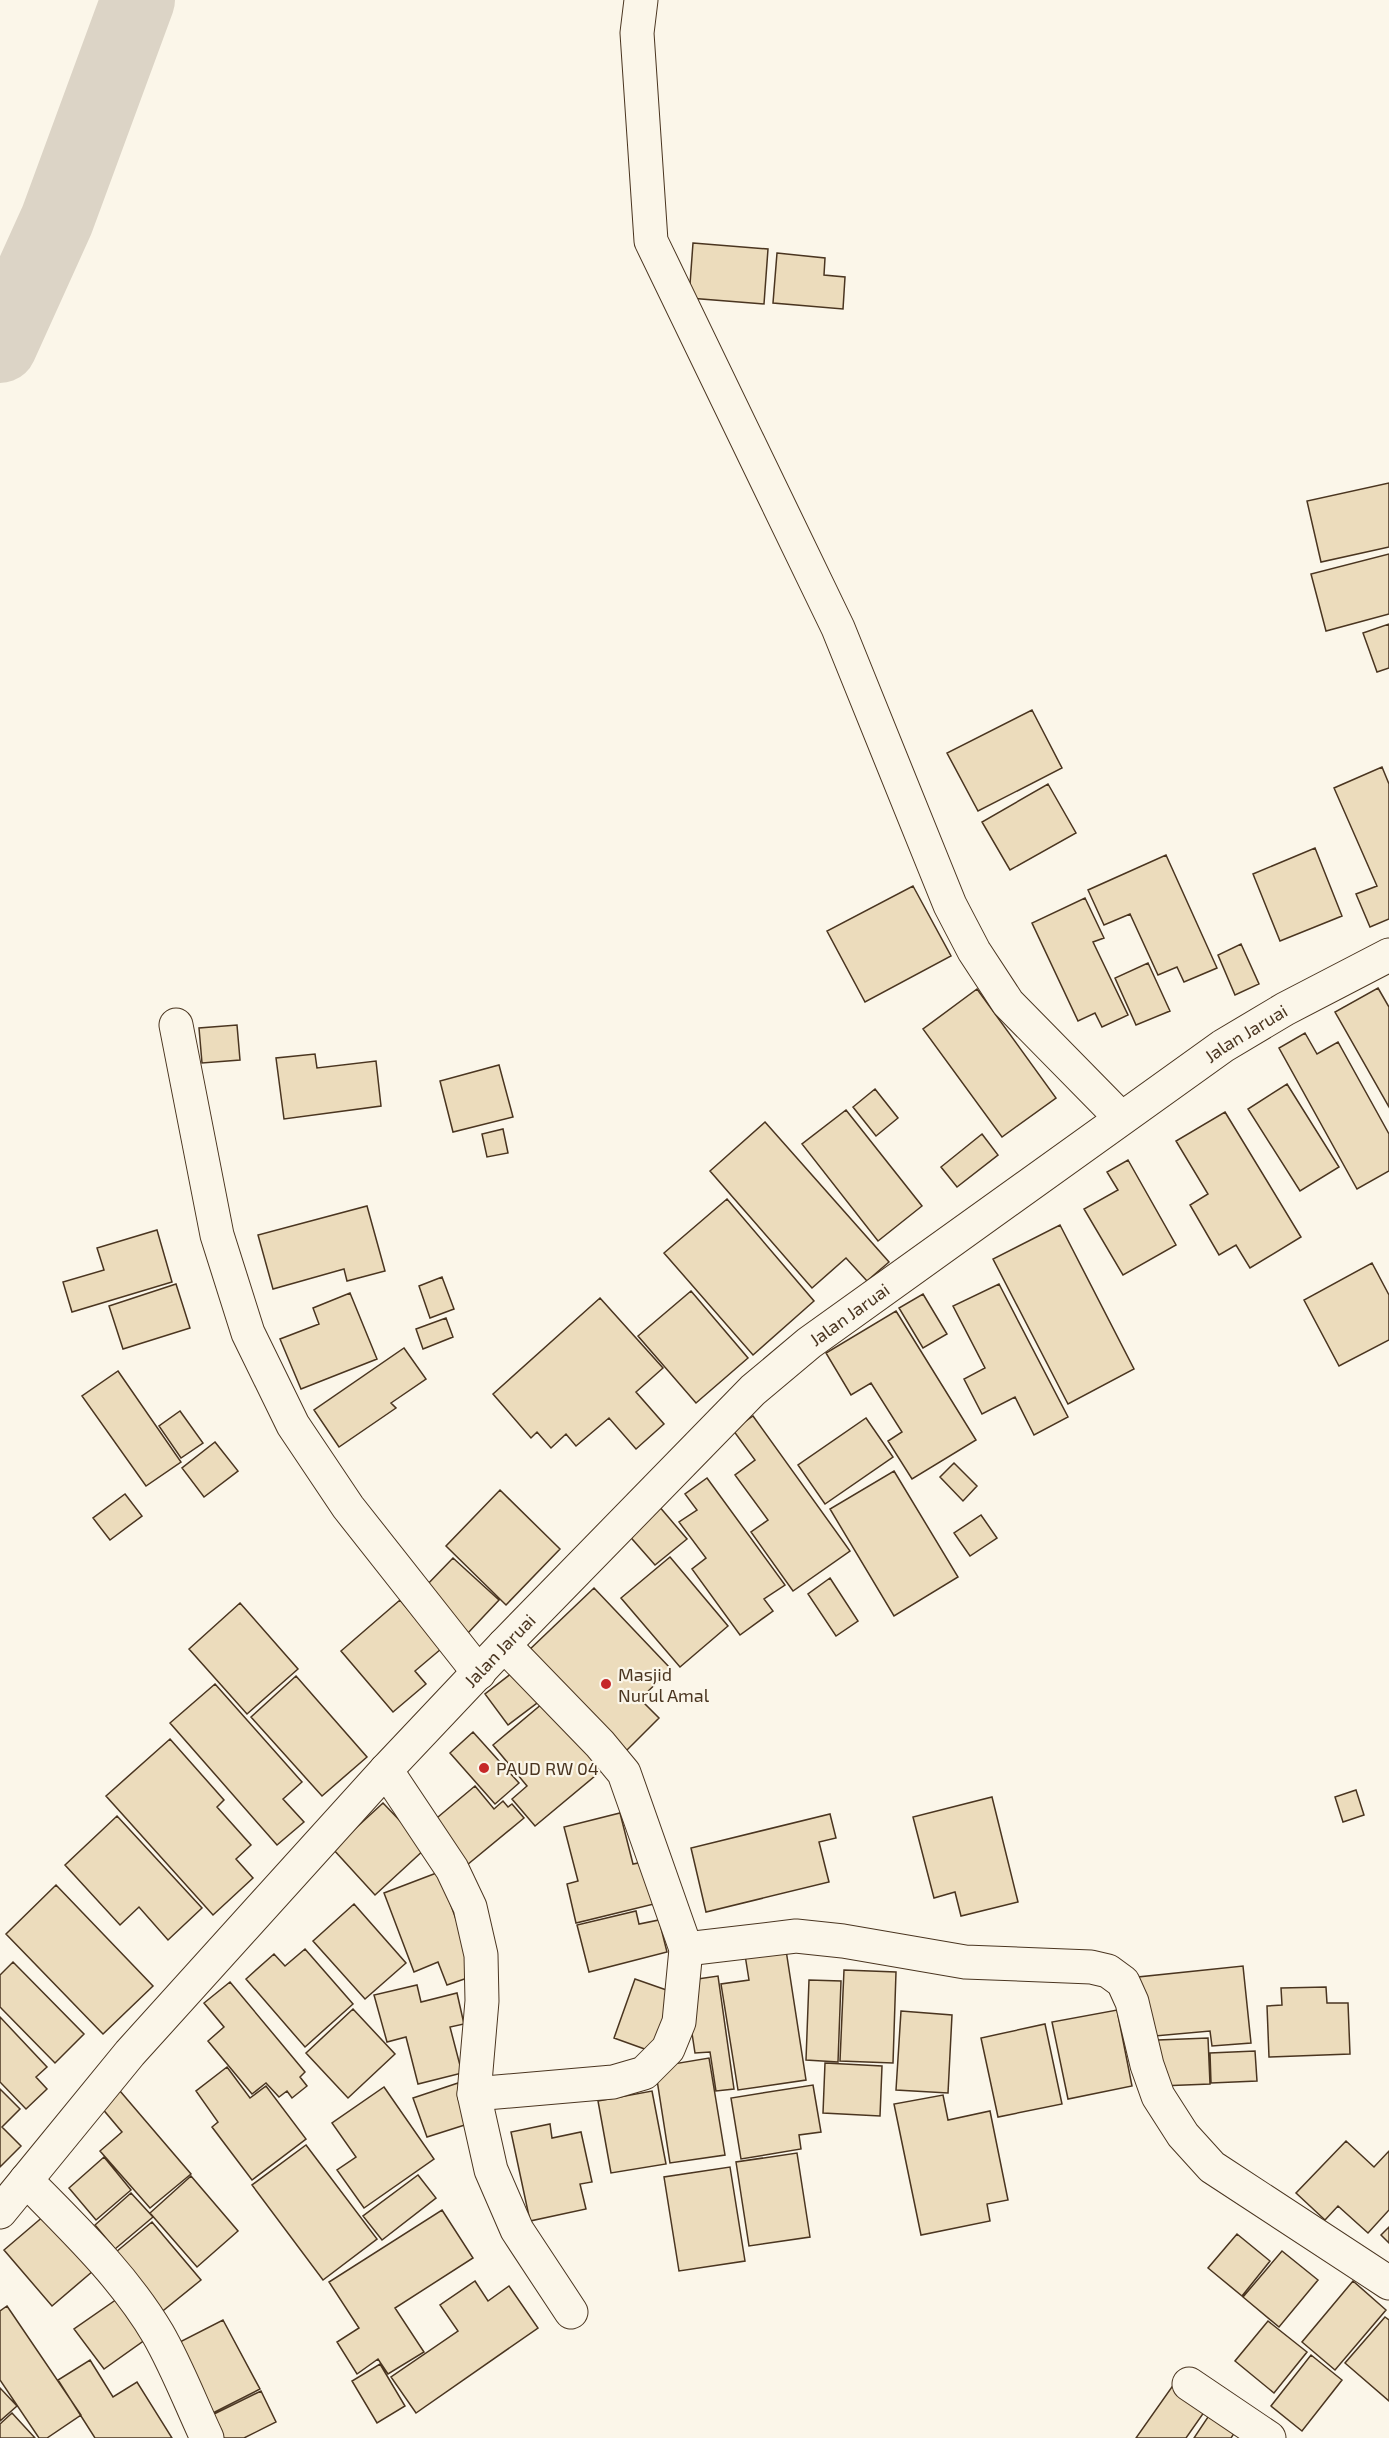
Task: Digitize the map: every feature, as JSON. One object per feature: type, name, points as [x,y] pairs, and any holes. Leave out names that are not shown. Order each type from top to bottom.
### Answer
[{"type":"street","points":[[640,0],[637,33],[651,241],[838,628],[950,905],[974,951],[1008,1003],[1122,1118]]},
{"type":"street","name":"Jalan Jaruai","points":[[0,2212],[130,2053],[386,1770],[504,1645],[753,1390],[809,1343],[1223,1046],[1285,1009],[1389,955]]},
{"type":"street","points":[[176,1026],[216,1235],[248,1333],[293,1425],[336,1488],[479,1673]]},
{"type":"street","points":[[474,2094],[613,2082],[644,2073],[668,2049],[679,2022],[686,1949],[624,1773],[600,1744],[504,1645]]},
{"type":"street","points":[[386,1770],[452,1869],[470,1907],[481,1955],[482,2001],[474,2094],[492,2170],[517,2230],[571,2312]]},
{"type":"street","points":[[686,1949],[796,1936],[843,1941],[965,1962],[1091,1967],[1108,1971],[1123,1982],[1132,2002],[1147,2066],[1158,2096],[1183,2135],[1212,2167],[1389,2283]]},
{"type":"street","points":[[26,2180],[88,2243],[121,2281],[158,2334],[207,2438]]},
{"type":"street","points":[[1190,2384],[1269,2438]]},
{"type":"building","points":[[693,243],[768,249],[764,304],[689,298]]},
{"type":"building","points":[[777,253],[825,258],[824,275],[845,277],[843,309],[773,303]]},
{"type":"building","points":[[1389,483],[1389,547],[1321,562],[1307,501]]},
{"type":"building","points":[[1389,554],[1389,614],[1326,631],[1311,574]]},
{"type":"building","points":[[1389,624],[1389,668],[1377,672],[1363,633]]},
{"type":"building","points":[[1032,710],[1062,768],[978,811],[947,753]]},
{"type":"building","points":[[1382,767],[1389,784],[1389,919],[1370,927],[1356,894],[1377,886],[1334,788]]},
{"type":"building","points":[[1048,784],[1076,833],[1010,870],[982,822]]},
{"type":"building","points":[[1315,848],[1342,916],[1280,941],[1253,874]]},
{"type":"building","points":[[1166,855],[1217,968],[1184,982],[1177,967],[1158,975],[1130,914],[1104,925],[1088,890]]},
{"type":"building","points":[[913,886],[951,956],[865,1002],[827,931]]},
{"type":"building","points":[[1085,898],[1104,938],[1093,942],[1128,1015],[1102,1027],[1095,1013],[1078,1021],[1032,923]]},
{"type":"building","points":[[1241,944],[1259,984],[1235,995],[1218,955]]},
{"type":"building","points":[[1148,963],[1170,1011],[1136,1025],[1115,978]]},
{"type":"building","points":[[1378,988],[1389,1007],[1389,1107],[1335,1012]]},
{"type":"building","points":[[977,989],[1056,1098],[1002,1137],[923,1029]]},
{"type":"building","points":[[237,1025],[240,1060],[202,1063],[199,1028]]},
{"type":"building","points":[[1305,1033],[1317,1054],[1338,1042],[1389,1134],[1389,1171],[1357,1189],[1279,1048]]},
{"type":"building","points":[[315,1054],[317,1068],[376,1061],[381,1106],[284,1119],[276,1058]]},
{"type":"building","points":[[499,1065],[513,1117],[453,1132],[440,1081]]},
{"type":"building","points":[[1287,1084],[1339,1167],[1300,1191],[1248,1109]]},
{"type":"building","points":[[875,1089],[898,1118],[876,1136],[853,1107]]},
{"type":"building","points":[[846,1110],[922,1206],[878,1241],[802,1144]]},
{"type":"building","points":[[1225,1112],[1301,1237],[1250,1268],[1236,1245],[1219,1255],[1190,1205],[1208,1194],[1176,1141]]},
{"type":"building","points":[[765,1122],[889,1262],[867,1281],[846,1258],[812,1288],[710,1171]]},
{"type":"building","points":[[503,1129],[508,1153],[487,1157],[482,1134]]},
{"type":"building","points":[[982,1134],[998,1155],[957,1187],[941,1167]]},
{"type":"building","points":[[1128,1160],[1176,1245],[1123,1275],[1084,1209],[1118,1190],[1107,1172]]},
{"type":"building","points":[[727,1199],[814,1301],[753,1355],[664,1253]]},
{"type":"building","points":[[367,1206],[385,1271],[347,1281],[344,1269],[273,1289],[258,1235]]},
{"type":"building","points":[[1060,1225],[1134,1369],[1068,1404],[993,1259]]},
{"type":"building","points":[[157,1230],[172,1282],[72,1312],[63,1282],[104,1270],[97,1248]]},
{"type":"building","points":[[1372,1263],[1389,1295],[1389,1340],[1339,1366],[1304,1300]]},
{"type":"building","points":[[442,1277],[454,1309],[430,1318],[419,1286]]},
{"type":"building","points":[[176,1284],[190,1328],[123,1349],[109,1306]]},
{"type":"building","points":[[999,1284],[1068,1417],[1034,1435],[1015,1397],[982,1414],[964,1379],[985,1368],[953,1306]]},
{"type":"building","points":[[691,1291],[748,1358],[696,1403],[638,1336]]},
{"type":"building","points":[[350,1293],[377,1359],[301,1389],[280,1339],[319,1324],[313,1308]]},
{"type":"building","points":[[923,1294],[947,1334],[923,1348],[899,1308]]},
{"type":"building","points":[[600,1298],[663,1368],[636,1392],[664,1424],[636,1449],[609,1418],[576,1446],[566,1434],[551,1448],[537,1432],[531,1438],[493,1394]]},
{"type":"building","points":[[896,1311],[976,1440],[912,1479],[888,1441],[902,1432],[871,1383],[851,1395],[826,1353]]},
{"type":"building","points":[[446,1318],[453,1337],[423,1349],[416,1329]]},
{"type":"building","points":[[404,1348],[426,1379],[391,1403],[396,1408],[339,1447],[314,1410]]},
{"type":"building","points":[[118,1371],[181,1462],[146,1486],[82,1396]]},
{"type":"building","points":[[180,1411],[203,1443],[181,1458],[159,1426]]},
{"type":"building","points":[[753,1416],[850,1551],[793,1591],[751,1532],[768,1520],[735,1475],[755,1460],[733,1430]]},
{"type":"building","points":[[866,1418],[893,1457],[825,1504],[798,1465]]},
{"type":"building","points":[[215,1442],[238,1471],[204,1497],[182,1468]]},
{"type":"building","points":[[954,1463],[977,1486],[963,1501],[940,1477]]},
{"type":"building","points":[[894,1471],[958,1577],[894,1616],[830,1509]]},
{"type":"building","points":[[707,1478],[785,1585],[764,1599],[773,1611],[740,1635],[692,1569],[706,1558],[679,1522],[697,1510],[685,1494]]},
{"type":"building","points":[[500,1490],[560,1549],[506,1605],[446,1546]]},
{"type":"building","points":[[125,1494],[142,1516],[110,1540],[93,1518]]},
{"type":"building","points":[[658,1505],[687,1539],[655,1565],[626,1532]]},
{"type":"building","points":[[981,1515],[997,1538],[970,1556],[954,1533]]},
{"type":"building","points":[[670,1557],[728,1626],[680,1667],[621,1598]]},
{"type":"building","points":[[453,1558],[499,1600],[468,1633],[422,1590]]},
{"type":"building","points":[[830,1578],[858,1621],[836,1636],[808,1594]]},
{"type":"building","name":"Masjid Nurul Amal","points":[[594,1588],[671,1669],[640,1699],[659,1718],[623,1754],[526,1653]]},
{"type":"building","points":[[400,1600],[441,1649],[415,1671],[426,1684],[393,1712],[341,1651]]},
{"type":"building","points":[[240,1603],[298,1669],[247,1714],[189,1649]]},
{"type":"building","points":[[521,1666],[545,1697],[508,1725],[485,1694]]},
{"type":"building","points":[[296,1676],[367,1757],[322,1796],[251,1717]]},
{"type":"building","points":[[215,1684],[302,1782],[283,1799],[304,1822],[277,1845],[170,1723]]},
{"type":"building","points":[[549,1698],[607,1766],[535,1826],[512,1799],[527,1786],[493,1745]]},
{"type":"building","name":"PAUD RW 04","points":[[473,1732],[519,1783],[495,1804],[450,1753]]},
{"type":"building","points":[[170,1739],[224,1800],[217,1807],[251,1845],[236,1859],[253,1878],[213,1915],[106,1796]]},
{"type":"building","points":[[475,1786],[494,1809],[503,1801],[508,1807],[512,1804],[524,1818],[467,1865],[432,1822]]},
{"type":"building","points":[[1356,1790],[1364,1815],[1343,1822],[1335,1797]]},
{"type":"building","points":[[992,1797],[1018,1902],[961,1916],[955,1892],[934,1898],[913,1817]]},
{"type":"building","points":[[383,1803],[426,1848],[375,1895],[333,1849]]},
{"type":"building","points":[[620,1813],[633,1864],[648,1861],[658,1903],[576,1923],[567,1884],[578,1881],[564,1827]]},
{"type":"building","points":[[830,1814],[836,1838],[819,1842],[829,1882],[706,1912],[691,1848]]},
{"type":"building","points":[[117,1816],[202,1908],[168,1940],[139,1907],[120,1925],[65,1865]]},
{"type":"building","points":[[439,1872],[476,1975],[447,1985],[438,1962],[414,1972],[384,1893]]},
{"type":"building","points":[[56,1885],[153,1986],[103,2034],[6,1934]]},
{"type":"building","points":[[354,1904],[406,1963],[365,1999],[313,1941]]},
{"type":"building","points":[[636,1911],[639,1924],[659,1920],[667,1952],[589,1972],[577,1925]]},
{"type":"building","points":[[305,1949],[353,2004],[305,2047],[246,1979],[274,1954],[285,1966]]},
{"type":"building","points":[[786,1950],[806,2080],[738,2090],[721,1984],[749,1980],[745,1955]]},
{"type":"building","points":[[13,1962],[84,2034],[55,2063],[0,2007],[0,1975]]},
{"type":"building","points":[[1243,1966],[1251,2043],[1212,2046],[1210,2031],[1144,2037],[1138,1977]]},
{"type":"building","points":[[844,1970],[896,1972],[893,2063],[840,2061]]},
{"type":"building","points":[[718,1976],[734,2089],[716,2091],[710,2052],[695,2053],[684,1981]]},
{"type":"building","points":[[635,1979],[675,1993],[653,2052],[614,2038]]},
{"type":"building","points":[[809,1980],[841,1981],[838,2062],[806,2060]]},
{"type":"building","points":[[230,1982],[305,2072],[300,2077],[307,2086],[292,2098],[287,2091],[279,2097],[266,2083],[252,2094],[208,2041],[224,2027],[204,2003]]},
{"type":"building","points":[[417,1985],[421,2002],[457,1993],[464,2024],[450,2027],[462,2073],[418,2084],[406,2037],[387,2042],[374,1995]]},
{"type":"building","points":[[1326,1987],[1327,2003],[1348,2003],[1350,2054],[1269,2057],[1267,2006],[1282,2005],[1281,1988]]},
{"type":"building","points":[[353,2009],[395,2054],[348,2098],[306,2053]]},
{"type":"building","points":[[1117,2010],[1132,2086],[1068,2099],[1052,2022]]},
{"type":"building","points":[[901,2011],[952,2015],[948,2093],[896,2090]]},
{"type":"building","points":[[0,2017],[47,2067],[36,2077],[47,2089],[26,2109],[0,2082]]},
{"type":"building","points":[[1045,2024],[1062,2104],[998,2117],[981,2038]]},
{"type":"building","points":[[1208,2038],[1210,2084],[1160,2086],[1158,2040]]},
{"type":"building","points":[[1255,2051],[1257,2081],[1211,2083],[1210,2053]]},
{"type":"building","points":[[709,2058],[725,2155],[670,2163],[655,2067]]},
{"type":"building","points":[[825,2063],[882,2066],[880,2116],[823,2113]]},
{"type":"building","points":[[227,2067],[250,2098],[266,2086],[306,2139],[252,2180],[212,2127],[218,2122],[196,2091]]},
{"type":"building","points":[[458,2083],[471,2123],[427,2137],[413,2098]]},
{"type":"building","points":[[813,2085],[821,2132],[799,2135],[801,2149],[741,2159],[731,2098]]},
{"type":"building","points":[[384,2087],[434,2159],[364,2208],[337,2170],[356,2157],[332,2123]]},
{"type":"building","points":[[0,2089],[20,2109],[2,2127],[21,2146],[0,2167]]},
{"type":"building","points":[[120,2091],[191,2174],[150,2208],[100,2151],[122,2132],[101,2107]]},
{"type":"building","points":[[652,2091],[666,2164],[611,2173],[598,2101]]},
{"type":"building","points":[[943,2095],[948,2120],[990,2111],[1008,2200],[987,2204],[990,2221],[921,2235],[894,2104]]},
{"type":"building","points":[[550,2124],[552,2138],[581,2132],[592,2182],[580,2184],[586,2209],[530,2221],[511,2132]]},
{"type":"building","points":[[1346,2141],[1374,2167],[1389,2151],[1389,2210],[1368,2233],[1338,2206],[1325,2220],[1296,2193]]},
{"type":"building","points":[[306,2145],[377,2239],[323,2280],[252,2185]]},
{"type":"building","points":[[797,2153],[810,2237],[749,2246],[736,2162]]},
{"type":"building","points":[[104,2157],[131,2190],[96,2220],[69,2188]]},
{"type":"building","points":[[730,2167],[745,2261],[679,2271],[664,2177]]},
{"type":"building","points":[[418,2175],[436,2198],[382,2240],[363,2216]]},
{"type":"building","points":[[191,2176],[238,2231],[197,2267],[150,2213]]},
{"type":"building","points":[[131,2193],[153,2217],[115,2249],[95,2225]]},
{"type":"building","points":[[442,2210],[473,2258],[395,2308],[424,2352],[388,2374],[378,2359],[357,2374],[337,2342],[359,2328],[329,2282]]},
{"type":"building","points":[[45,2215],[93,2271],[52,2306],[4,2250]]},
{"type":"building","points":[[152,2222],[201,2280],[159,2314],[110,2257]]},
{"type":"building","points":[[1389,2227],[1389,2243],[1381,2235]]},
{"type":"building","points":[[1237,2234],[1270,2261],[1242,2296],[1208,2268]]},
{"type":"building","points":[[1282,2251],[1318,2280],[1279,2327],[1243,2297]]},
{"type":"building","points":[[475,2281],[488,2301],[509,2286],[538,2328],[416,2413],[391,2377],[458,2331],[440,2305]]},
{"type":"building","points":[[1353,2281],[1386,2310],[1335,2370],[1302,2342]]},
{"type":"building","points":[[120,2297],[149,2337],[104,2369],[74,2329]]},
{"type":"building","points":[[7,2306],[81,2415],[47,2438],[39,2438],[0,2380],[0,2311]]},
{"type":"building","points":[[1385,2317],[1389,2320],[1389,2401],[1345,2363]]},
{"type":"building","points":[[223,2320],[260,2389],[207,2416],[170,2347]]},
{"type":"building","points":[[1268,2321],[1307,2352],[1274,2393],[1235,2361]]},
{"type":"building","points":[[1311,2355],[1342,2380],[1302,2431],[1271,2406]]},
{"type":"building","points":[[90,2360],[113,2397],[137,2382],[172,2438],[95,2438],[58,2380]]},
{"type":"building","points":[[380,2364],[405,2406],[377,2423],[352,2381]]},
{"type":"building","points":[[1174,2384],[1207,2408],[1186,2438],[1136,2438]]},
{"type":"building","points":[[0,2388],[17,2406],[0,2421]]},
{"type":"building","points":[[261,2391],[276,2422],[244,2438],[224,2438],[212,2415]]},
{"type":"building","points":[[1214,2408],[1239,2426],[1231,2438],[1194,2438]]},
{"type":"building","points":[[12,2413],[35,2438],[0,2438],[0,2424]]},
{"type":"waterway","points":[[0,346],[57,220],[138,0]]},
{"type":"place","name":"Masjid Nurul Amal","points":[[606,1684]]},
{"type":"place","name":"PAUD RW 04","points":[[484,1768]]}]
